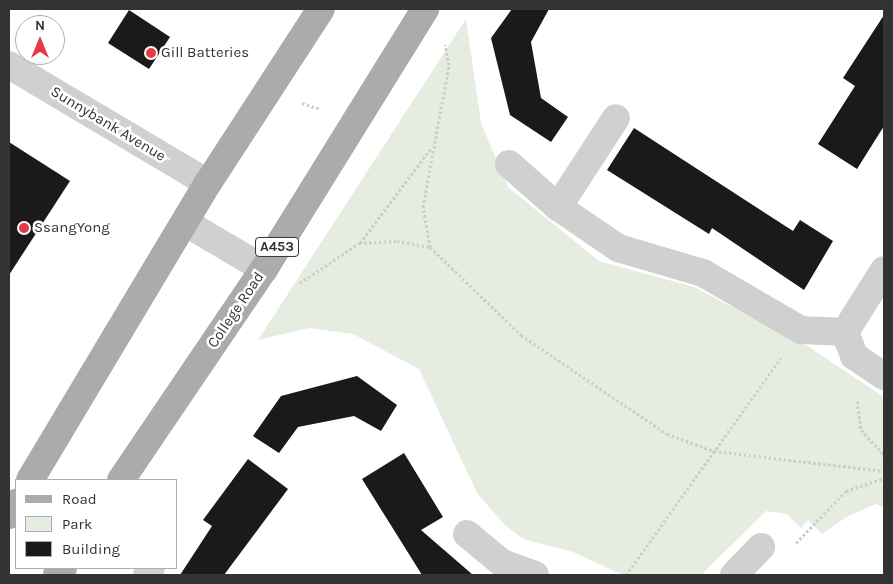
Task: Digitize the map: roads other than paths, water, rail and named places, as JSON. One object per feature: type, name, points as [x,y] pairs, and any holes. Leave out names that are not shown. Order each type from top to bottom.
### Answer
[{"type":"main road","points":[[31,479],[208,183],[321,9]]},
{"type":"main road","name":"College Road","points":[[123,479],[264,269],[425,9]]},
{"type":"street","name":"Sunnybank Avenue","points":[[9,65],[208,183]]},
{"type":"street","points":[[558,207],[616,118]]},
{"type":"street","points":[[509,164],[558,207],[618,248],[703,273],[801,330],[845,332]]},
{"type":"street","points":[[186,222],[264,269]]},
{"type":"street","points":[[845,332],[884,270]]},
{"type":"street","points":[[845,332],[854,356],[884,376]]},
{"type":"street","points":[[467,534],[502,563],[535,575]]},
{"type":"street","points":[[734,575],[761,547]]},
{"type":"place","name":"Gill Batteries","points":[[151,53]]},
{"type":"place","name":"SsangYong","points":[[24,228]]}]
